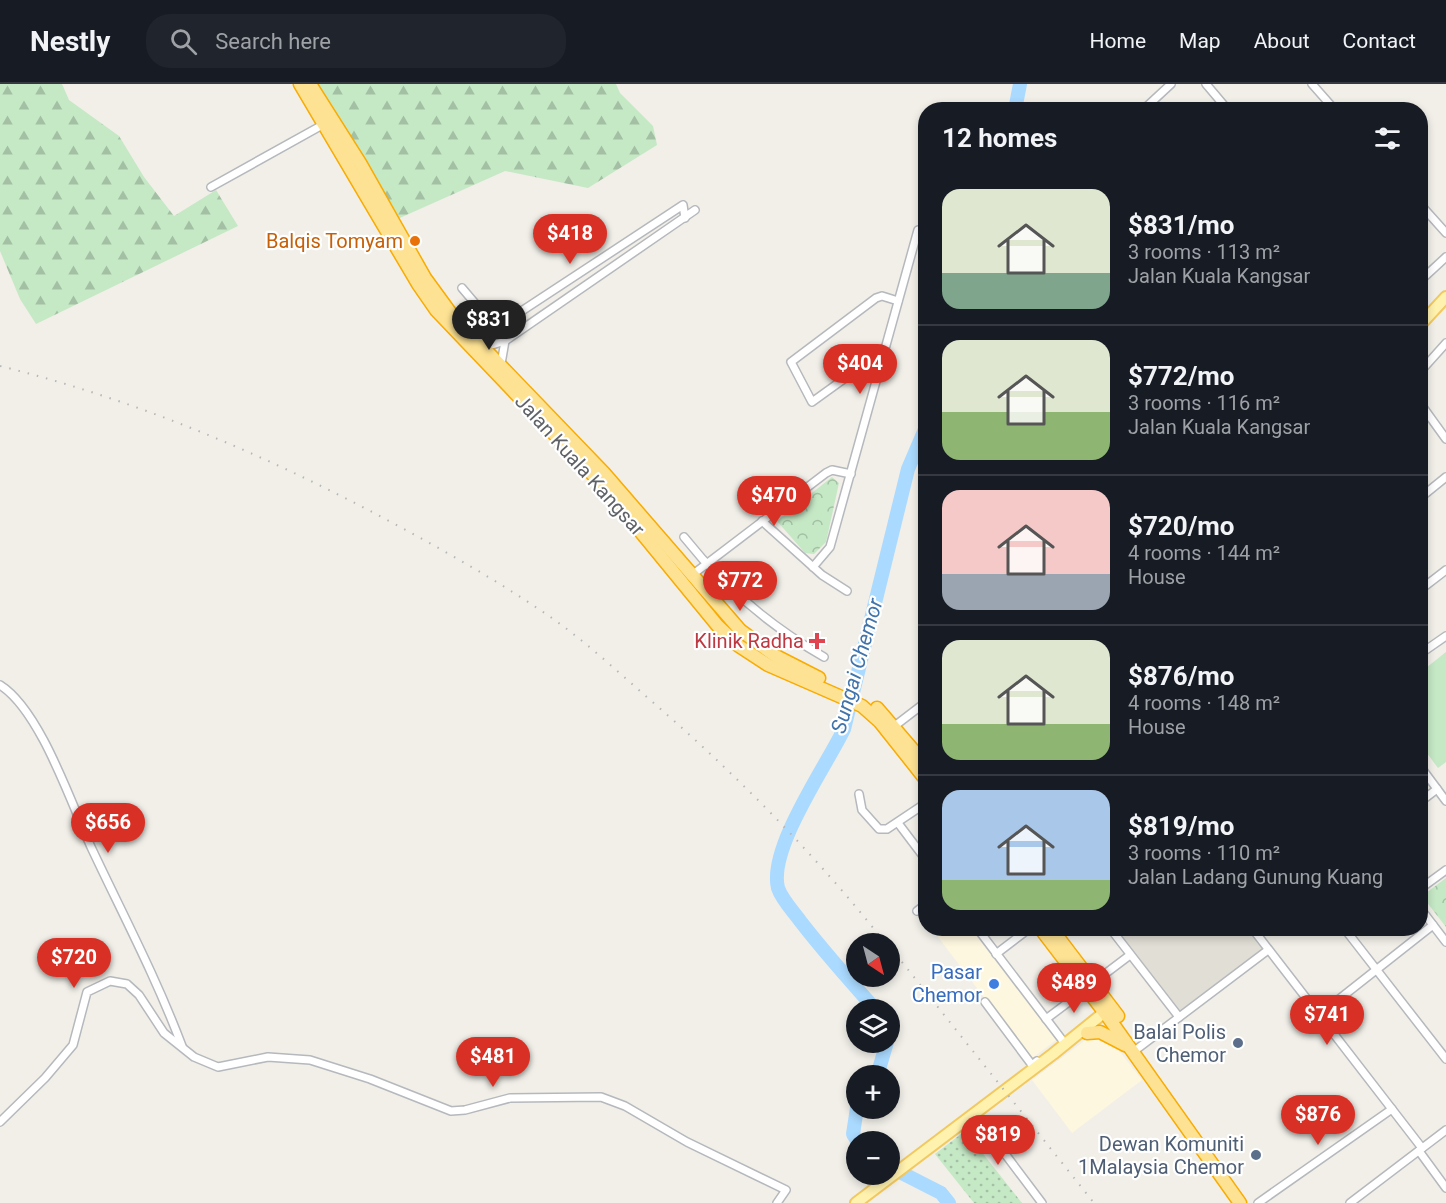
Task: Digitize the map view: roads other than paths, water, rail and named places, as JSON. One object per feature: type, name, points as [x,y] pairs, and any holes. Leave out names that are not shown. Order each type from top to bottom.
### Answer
[{"type":"highway","name":"Jalan Kuala Kangsar","points":[[300,84],[329,121],[425,278],[448,310],[604,473],[750,639],[787,663],[863,703],[918,757]]},
{"type":"highway","name":"Jalan Kuala Kangsar","points":[[310,84],[413,276],[436,310],[592,474],[732,639],[768,665],[838,690]]},
{"type":"highway","points":[[662,558],[681,573],[692,575],[695,590],[732,639]]},
{"type":"highway","name":"Jalan Kuala Kangsar","points":[[891,729],[918,768]]},
{"type":"highway","points":[[1047,936],[1090,986]]},
{"type":"highway","points":[[1057,936],[1240,1203]]},
{"type":"highway","points":[[1087,1033],[1094,1031],[1111,1036],[1135,1049],[1250,1203]]},
{"type":"main road","points":[[1428,316],[1446,297]]},
{"type":"main road","points":[[1428,318],[1446,304]]},
{"type":"main road","points":[[1065,1043],[1074,1043],[1109,1012]]},
{"type":"main road","points":[[856,1203],[975,1114],[1070,1038],[1109,1012]]},
{"type":"street","points":[[1152,102],[1171,84]]},
{"type":"street","points":[[1206,84],[1221,102]]},
{"type":"street","points":[[1312,84],[1328,102]]},
{"type":"street","points":[[211,187],[329,121]]},
{"type":"street","points":[[462,288],[490,321],[497,324],[530,306],[683,205],[685,218]]},
{"type":"street","points":[[478,342],[492,345],[505,341],[695,210]]},
{"type":"street","points":[[1428,213],[1446,232]]},
{"type":"street","points":[[813,567],[830,547],[918,230]]},
{"type":"street","points":[[1428,274],[1446,257]]},
{"type":"street","points":[[878,376],[855,371],[812,402],[791,362],[876,298],[882,296],[898,301]]},
{"type":"street","points":[[530,306],[540,317]]},
{"type":"street","points":[[501,366],[505,341]]},
{"type":"street","points":[[1428,363],[1446,343]]},
{"type":"street","points":[[1428,415],[1446,439]]},
{"type":"street","points":[[692,575],[829,471],[851,474]]},
{"type":"street","points":[[1428,492],[1446,477]]},
{"type":"street","points":[[762,521],[813,567],[847,591]]},
{"type":"street","points":[[684,537],[706,564],[781,631],[824,657]]},
{"type":"street","points":[[1428,584],[1446,570]]},
{"type":"street","points":[[1428,648],[1446,636]]},
{"type":"street","points":[[0,685],[18,700],[60,776],[92,850],[142,948],[182,1049]]},
{"type":"street","points":[[891,729],[918,708]]},
{"type":"street","points":[[1428,777],[1446,801]]},
{"type":"street","points":[[1428,796],[1437,789]]},
{"type":"street","points":[[859,794],[862,810],[879,829],[887,829],[918,809]]},
{"type":"street","points":[[898,823],[918,849]]},
{"type":"street","points":[[1428,883],[1446,870]]},
{"type":"street","points":[[1428,918],[1446,942]]},
{"type":"street","points":[[1428,929],[1433,925]]},
{"type":"street","points":[[983,936],[1065,1043],[1032,1065],[985,1002]]},
{"type":"street","points":[[996,954],[1020,936]]},
{"type":"street","points":[[1116,936],[1179,1017]]},
{"type":"street","points":[[1258,936],[1392,1109],[1446,1188]]},
{"type":"street","points":[[1350,936],[1446,1059]]},
{"type":"street","points":[[1319,1015],[1419,936]]},
{"type":"street","points":[[1135,1049],[1268,950]]},
{"type":"street","points":[[1047,1019],[1130,955]]},
{"type":"street","points":[[0,1122],[45,1078],[73,1045],[83,998],[87,992],[102,983],[120,982],[133,988],[164,1034],[202,1062],[218,1067],[268,1057],[310,1060],[370,1079],[439,1109],[451,1111],[465,1110],[510,1098],[601,1097],[625,1106],[687,1142],[786,1190],[777,1203]]},
{"type":"street","points":[[1258,1203],[1392,1109]]},
{"type":"street","points":[[975,1114],[1042,1203]]},
{"type":"street","points":[[1350,1203],[1446,1130]]},
{"type":"waterway","name":"Sungai Chemor","points":[[1017,102],[1020,84]]},
{"type":"waterway","name":"Sungai Chemor","points":[[866,999],[828,956],[785,901],[778,888],[777,871],[790,830],[844,729],[908,469],[918,446]]},
{"type":"waterway","name":"Sungai Chemor","points":[[880,1065],[884,1053]]},
{"type":"waterway","name":"Sungai Chemor","points":[[853,1131],[855,1119]]},
{"type":"waterway","name":"Sungai Chemor","points":[[900,1172],[941,1193],[949,1203]]},
{"type":"railway","points":[[0,366],[101,395],[248,452],[391,522],[530,603],[588,646],[712,756],[803,847],[877,933]]},
{"type":"railway","points":[[900,960],[1094,1203]]},
{"type":"place","name":"Balqis Tomyam","points":[[415,241]]},
{"type":"place","name":"Klinik Radha","points":[[817,641]]},
{"type":"place","name":"Pasar Chemor","points":[[994,984]]},
{"type":"place","name":"Balai Polis Chemor","points":[[1238,1043]]},
{"type":"place","name":"Dewan Komuniti 1Malaysia Chemor","points":[[1256,1155]]}]
